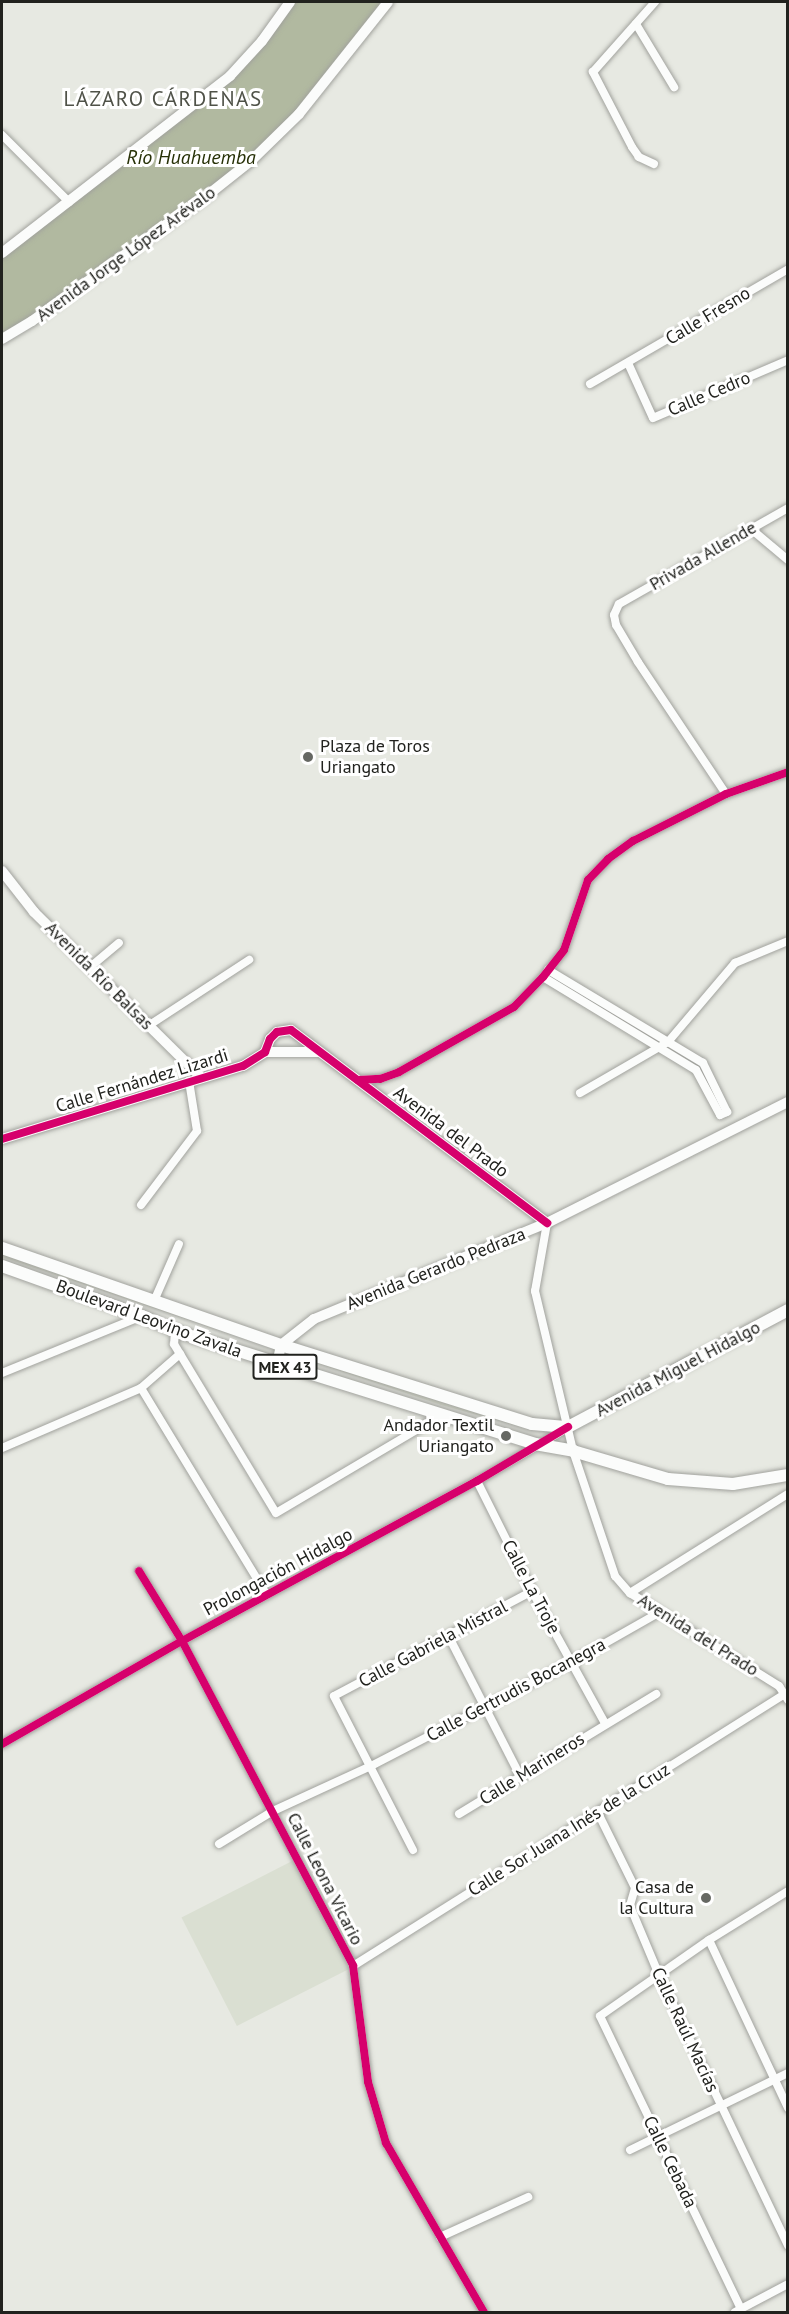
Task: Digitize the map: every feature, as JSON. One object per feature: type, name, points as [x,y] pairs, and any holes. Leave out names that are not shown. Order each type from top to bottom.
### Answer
[{"type":"main road","name":"Boulevard Leovino Zavala","points":[[2,1248],[281,1345],[423,1391],[532,1424],[568,1427]]},
{"type":"main road","name":"Boulevard Leovino Zavala","points":[[2,1266],[142,1316],[175,1331],[535,1444],[573,1452]]},
{"type":"main road","name":"Avenida Miguel Hidalgo","points":[[568,1427],[788,1310]]},
{"type":"main road","points":[[418,1408],[423,1391]]},
{"type":"main road","name":"MEX 43","points":[[573,1452],[668,1479],[702,1483],[733,1485],[788,1475]]},
{"type":"street","points":[[2,253],[230,76],[262,41],[290,2]]},
{"type":"street","name":"Avenida Jorge López Arévalo","points":[[2,339],[32,321],[204,198],[250,162],[299,114],[388,2]]},
{"type":"street","points":[[654,164],[639,157],[632,147],[594,74],[655,2]]},
{"type":"street","points":[[636,24],[674,87]]},
{"type":"street","points":[[2,135],[69,202]]},
{"type":"street","name":"Calle Fresno","points":[[590,384],[788,269]]},
{"type":"street","name":"Calle Cedro","points":[[628,363],[653,418],[788,360]]},
{"type":"street","name":"Privada Allende","points":[[726,794],[616,625],[614,615],[619,604],[788,508]]},
{"type":"street","points":[[751,529],[788,560]]},
{"type":"street","points":[[358,1080],[380,1079],[399,1072],[514,1007],[564,950],[588,880],[608,859],[633,841],[726,794],[788,772]]},
{"type":"street","name":"Avenida Río Balsas","points":[[2,871],[34,912],[201,1077]]},
{"type":"street","points":[[580,1093],[668,1042],[735,963],[788,941]]},
{"type":"street","points":[[89,968],[119,944]]},
{"type":"street","points":[[148,1026],[249,960]]},
{"type":"street","points":[[546,973],[703,1063],[727,1112],[720,1115],[696,1070],[546,973]]},
{"type":"street","name":"Avenida del Prado","points":[[278,1032],[291,1030],[546,1223],[535,1291],[573,1452],[615,1576],[630,1593],[779,1686],[786,1697]]},
{"type":"street","name":"Calle Fernández Lizardi","points":[[2,1139],[243,1066],[265,1053],[270,1039],[278,1032]]},
{"type":"street","points":[[265,1053],[318,1052]]},
{"type":"street","points":[[141,1204],[197,1131],[189,1081]]},
{"type":"street","name":"Avenida Gerardo Pedraza","points":[[281,1345],[314,1319],[546,1223],[788,1102]]},
{"type":"street","points":[[154,1301],[178,1244]]},
{"type":"street","points":[[2,1373],[142,1316]]},
{"type":"street","points":[[175,1331],[174,1344],[276,1514],[428,1423],[438,1414]]},
{"type":"street","points":[[277,1364],[281,1345]]},
{"type":"street","points":[[2,1449],[141,1388],[180,1354]]},
{"type":"street","points":[[141,1388],[267,1595]]},
{"type":"street","name":"Prolongación Hidalgo","points":[[2,1744],[182,1641],[477,1481],[517,1458],[535,1444],[568,1427]]},
{"type":"street","name":"Calle La Troje","points":[[477,1481],[532,1591],[605,1723]]},
{"type":"street","points":[[630,1593],[788,1494]]},
{"type":"street","name":"Calle Leona Vicario","points":[[139,1570],[182,1641],[353,1966],[374,2109],[386,2143],[484,2313]]},
{"type":"street","name":"Calle Gabriela Mistral","points":[[370,1766],[334,1696],[532,1591]]},
{"type":"street","name":"Calle Gertrudis Bocanegra","points":[[219,1844],[273,1811],[370,1766],[572,1662],[660,1612]]},
{"type":"street","points":[[449,1637],[520,1776]]},
{"type":"street","name":"Calle Marineros","points":[[459,1814],[656,1694]]},
{"type":"street","name":"Calle Sor Juana Inés de la Cruz","points":[[353,1966],[786,1697]]},
{"type":"street","points":[[370,1766],[413,1850]]},
{"type":"street","name":"Calle Raúl Macías","points":[[598,1813],[635,1888],[630,1906],[659,1975],[719,2106],[788,2246]]},
{"type":"street","points":[[659,1975],[709,1940],[788,1891]]},
{"type":"street","points":[[709,1940],[788,2108]]},
{"type":"street","name":"Calle Cebada","points":[[659,1975],[600,2016],[738,2311]]},
{"type":"street","points":[[630,2150],[788,2073]]},
{"type":"street","points":[[440,2237],[528,2197]]},
{"type":"street","points":[[738,2311],[788,2284]]},
{"type":"shaded area","points":[[2,1253],[532,1430],[441,1405],[2,1257]]},
{"type":"shaded area","points":[[300,1857],[355,1966],[237,2026],[181,1917]]},
{"type":"water","name":"Río Huahuemba","points":[[293,2],[387,2],[292,120],[211,192],[2,336],[2,254],[232,74]]},
{"type":"cycle path","points":[[358,1080],[380,1079],[399,1072],[514,1007],[543,977],[564,950],[588,880],[608,859],[633,841],[726,794],[788,772]]},
{"type":"cycle path","points":[[2,1139],[243,1066],[265,1052],[270,1039],[277,1032],[291,1030],[547,1223]]},
{"type":"cycle path","points":[[2,1744],[182,1641],[477,1481],[568,1427]]},
{"type":"cycle path","points":[[139,1571],[182,1641],[353,1966],[368,2082],[386,2143],[484,2312]]},
{"type":"place","name":"Plaza de Toros Uriangato","points":[[308,757]]},
{"type":"place","name":"Andador Textil Uriangato","points":[[506,1436]]},
{"type":"place","name":"Casa de la Cultura","points":[[706,1898]]},
{"type":"district","name":"LÁZARO CÁRDENAS","points":[[163,99]]}]
